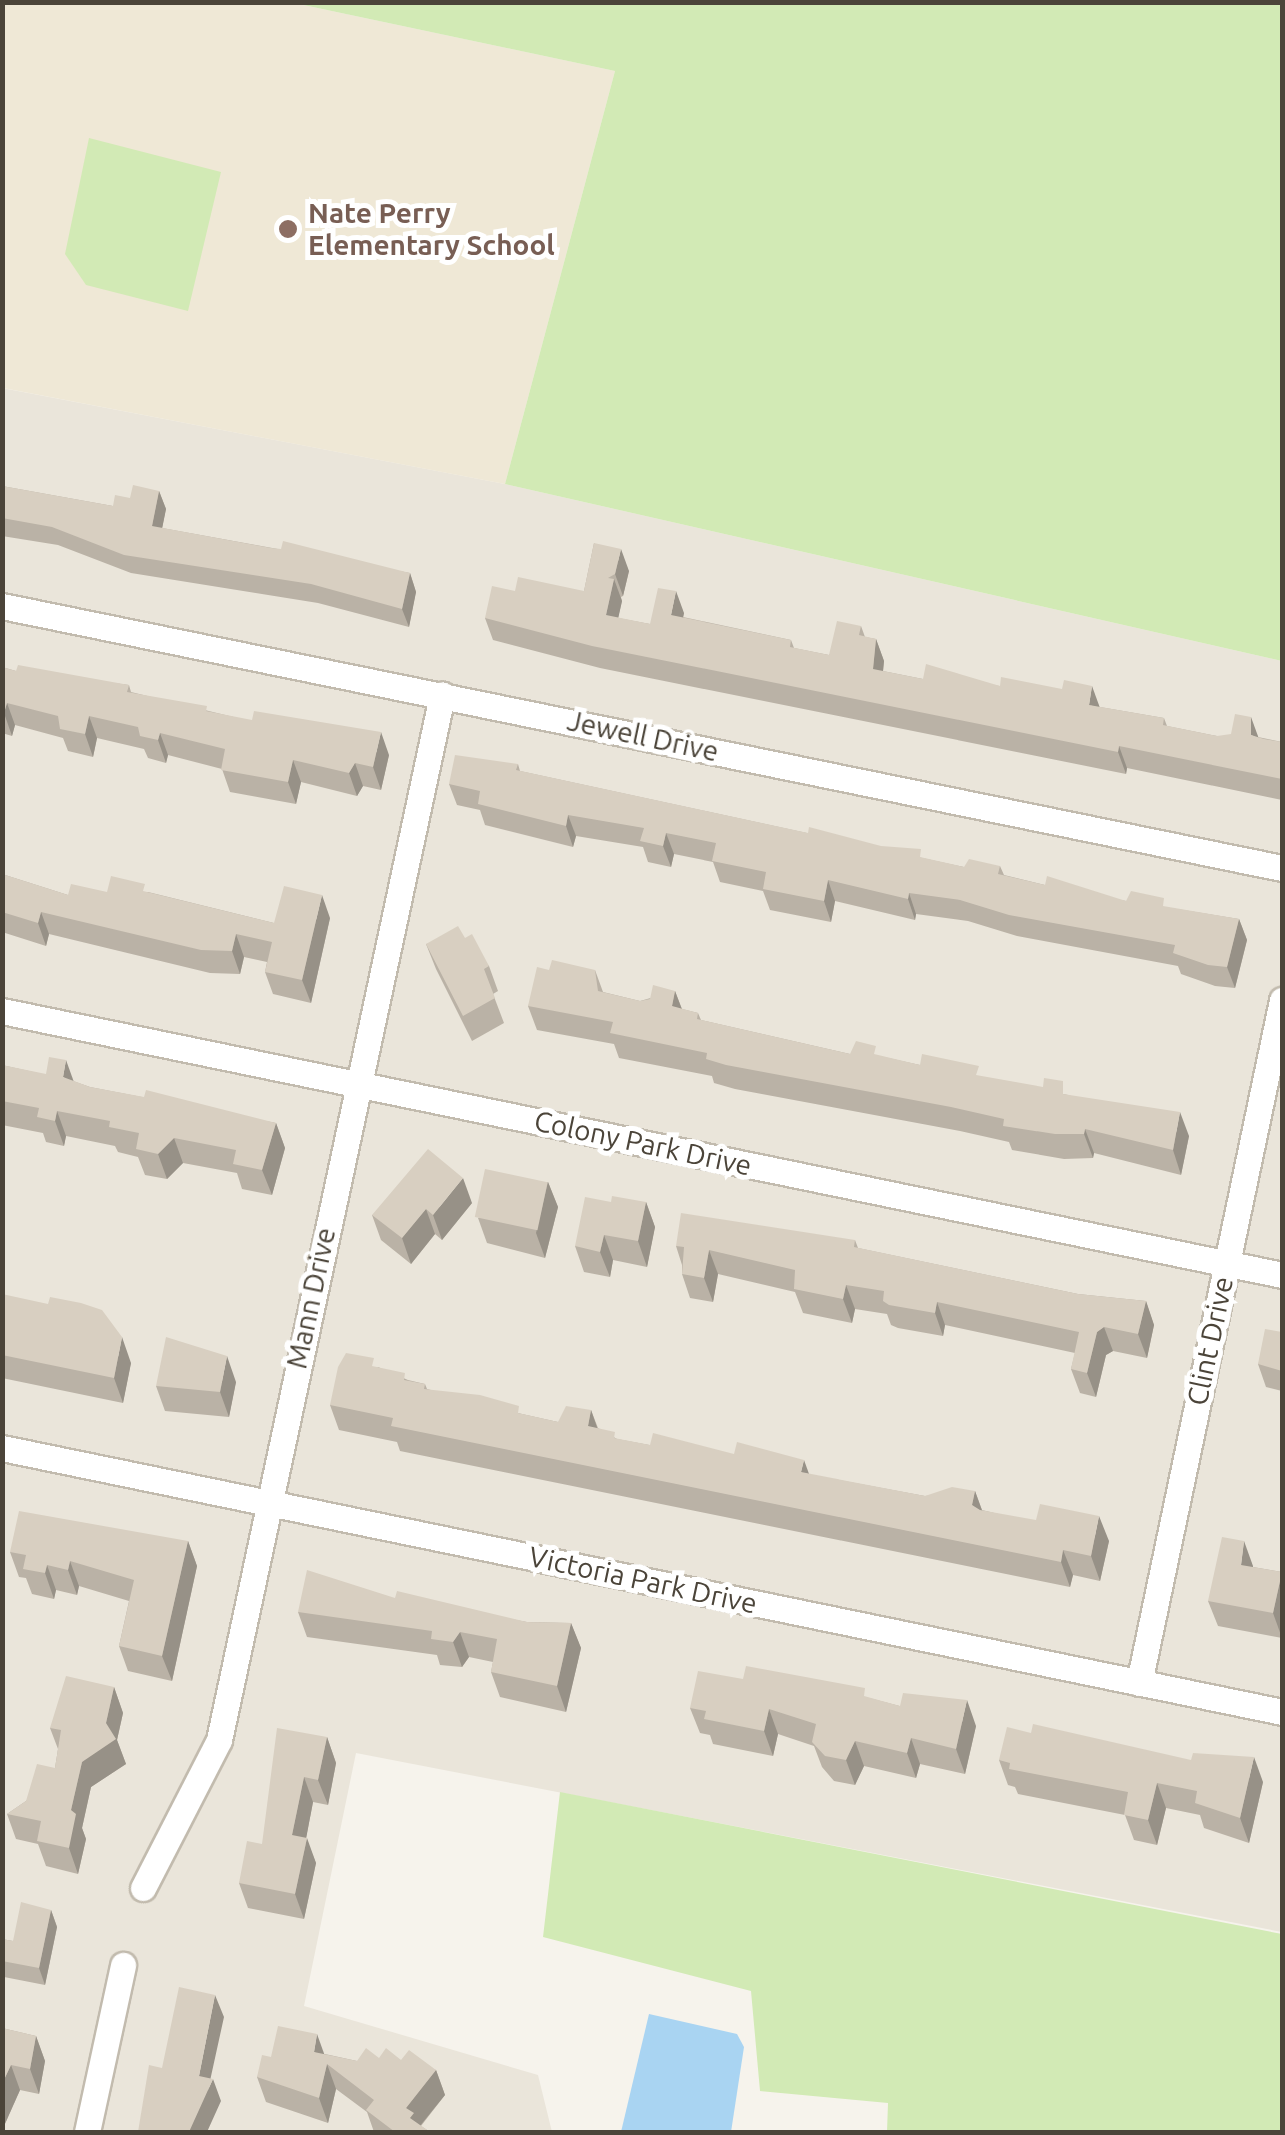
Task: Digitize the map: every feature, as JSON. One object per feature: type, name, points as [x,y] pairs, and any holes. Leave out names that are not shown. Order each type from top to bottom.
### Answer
[{"type":"street","name":"Jewell Drive","points":[[2,606],[1282,868]]},
{"type":"street","name":"Mann Drive","points":[[143,1888],[220,1740],[442,694]]},
{"type":"street","name":"Clint Drive","points":[[1139,1683],[1282,1000]]},
{"type":"street","name":"Colony Park Drive","points":[[2,1011],[1282,1276]]},
{"type":"street","name":"Victoria Park Drive","points":[[2,1448],[1282,1712]]},
{"type":"street","points":[[88,2132],[122,1965]]},
{"type":"shaded area","name":"Nate Perry Elementary School","points":[[2,3],[294,3],[615,71],[505,484],[3,388]]},
{"type":"shaded area","points":[[2,388],[505,484],[1282,661],[1282,1932],[356,1753],[304,2006],[538,2075],[552,2132],[3,2132]]},
{"type":"green space","points":[[294,3],[1282,3],[1282,661],[505,484],[615,71]]},
{"type":"green space","points":[[89,138],[221,172],[188,311],[86,285],[65,254]]},
{"type":"green space","points":[[560,1792],[1282,1934],[1282,2132],[887,2132],[888,2103],[760,2091],[751,1991],[543,1937]]},
{"type":"water","points":[[649,2014],[737,2034],[744,2047],[731,2132],[621,2132]]},
{"type":"building","points":[[133,485],[159,491],[152,526],[271,548],[281,549],[283,541],[410,573],[402,609],[311,584],[124,555],[52,527],[2,518],[2,486],[113,506],[115,495],[130,498]]},
{"type":"building","points":[[594,543],[621,549],[615,574],[608,578],[614,579],[606,615],[650,624],[658,588],[676,591],[671,615],[791,640],[790,647],[829,655],[837,621],[861,626],[859,635],[876,639],[873,669],[923,679],[926,664],[1000,686],[1001,677],[1062,689],[1064,680],[1092,686],[1089,705],[1164,718],[1163,725],[1217,736],[1231,734],[1235,714],[1251,717],[1251,735],[1282,742],[1282,779],[1119,746],[1118,752],[592,646],[485,618],[492,586],[515,591],[518,577],[584,591]]},
{"type":"building","points":[[18,665],[129,685],[127,692],[207,706],[206,711],[252,720],[254,711],[381,732],[373,767],[355,763],[349,773],[293,760],[288,782],[221,770],[225,749],[160,733],[158,740],[140,736],[138,727],[89,716],[85,734],[60,729],[58,716],[7,703],[2,713],[2,667],[16,671]]},
{"type":"building","points":[[455,755],[518,764],[516,770],[808,833],[809,827],[881,846],[921,849],[920,857],[964,867],[969,859],[1000,866],[998,874],[1045,885],[1047,876],[1126,901],[1131,891],[1164,898],[1163,906],[1239,919],[1227,967],[1173,953],[1175,945],[1009,915],[960,900],[909,893],[908,899],[828,880],[824,901],[763,889],[766,872],[712,861],[716,843],[666,833],[663,846],[640,841],[644,828],[568,815],[566,826],[478,804],[480,791],[449,784]]},
{"type":"building","points":[[2,874],[68,895],[71,884],[107,892],[111,876],[145,884],[143,891],[274,923],[284,886],[322,895],[302,980],[265,972],[272,942],[236,934],[232,951],[201,950],[41,912],[38,923],[2,912]]},
{"type":"building","points":[[458,926],[465,938],[472,934],[489,966],[484,969],[495,998],[463,1016],[426,944]]},
{"type":"building","points":[[552,960],[595,970],[598,991],[640,1001],[650,999],[653,985],[675,991],[672,1006],[698,1013],[697,1019],[850,1054],[856,1041],[876,1046],[874,1054],[920,1065],[922,1054],[979,1066],[976,1075],[1043,1087],[1044,1078],[1063,1081],[1063,1094],[1180,1112],[1173,1150],[1085,1129],[1084,1134],[1055,1134],[1003,1126],[1004,1119],[726,1065],[706,1059],[707,1053],[610,1033],[613,1022],[528,1006],[537,967],[549,970]]},
{"type":"building","points":[[49,1057],[66,1060],[63,1077],[90,1087],[144,1097],[146,1090],[276,1123],[262,1170],[233,1164],[236,1150],[174,1138],[158,1154],[136,1149],[139,1133],[109,1127],[110,1121],[57,1111],[55,1121],[37,1117],[39,1108],[2,1101],[2,1065],[46,1074]]},
{"type":"building","points":[[428,1149],[463,1178],[433,1215],[426,1209],[402,1238],[372,1215]]},
{"type":"building","points":[[485,1169],[548,1182],[537,1230],[475,1217]]},
{"type":"building","points":[[612,1196],[646,1202],[638,1241],[604,1235],[600,1252],[575,1246],[585,1197],[611,1202]]},
{"type":"building","points":[[681,1213],[855,1240],[854,1247],[1078,1294],[1146,1301],[1138,1334],[1104,1327],[1097,1332],[1087,1373],[1071,1369],[1079,1332],[937,1302],[935,1313],[889,1305],[883,1301],[884,1291],[846,1285],[843,1299],[794,1289],[795,1270],[709,1250],[704,1278],[682,1274],[684,1247],[676,1246]]},
{"type":"building","points":[[2,1294],[48,1304],[50,1297],[102,1310],[122,1337],[114,1378],[2,1355]]},
{"type":"building","points":[[1265,1329],[1282,1332],[1282,1371],[1258,1364]]},
{"type":"building","points":[[166,1337],[227,1356],[220,1392],[156,1386]]},
{"type":"building","points":[[346,1353],[374,1358],[372,1366],[405,1373],[404,1380],[425,1384],[424,1389],[480,1395],[519,1406],[518,1413],[558,1422],[566,1406],[591,1410],[588,1426],[615,1432],[614,1438],[650,1445],[653,1433],[734,1454],[737,1442],[804,1460],[801,1472],[925,1496],[952,1487],[975,1491],[972,1505],[980,1510],[1036,1520],[1040,1504],[1099,1516],[1091,1556],[1063,1550],[1061,1562],[391,1426],[393,1418],[330,1405],[338,1367]]},
{"type":"building","points":[[19,1511],[188,1541],[162,1656],[119,1646],[134,1580],[70,1561],[68,1570],[47,1565],[45,1573],[23,1569],[26,1555],[10,1552]]},
{"type":"building","points":[[1222,1537],[1244,1541],[1241,1565],[1282,1572],[1273,1613],[1208,1601]]},
{"type":"building","points":[[307,1570],[395,1598],[397,1591],[527,1622],[571,1623],[557,1686],[491,1672],[497,1639],[460,1632],[453,1642],[431,1639],[432,1631],[298,1612]]},
{"type":"building","points":[[746,1666],[865,1688],[864,1696],[900,1706],[903,1693],[967,1700],[956,1749],[911,1738],[907,1753],[855,1741],[846,1760],[825,1756],[812,1742],[816,1724],[769,1709],[764,1731],[704,1719],[706,1711],[690,1708],[698,1671],[743,1679]]},
{"type":"building","points":[[66,1676],[114,1687],[106,1723],[116,1739],[82,1762],[71,1810],[76,1814],[69,1848],[37,1841],[41,1821],[7,1814],[26,1801],[37,1764],[55,1768],[61,1730],[50,1728]]},
{"type":"building","points":[[1033,1724],[1191,1760],[1193,1753],[1254,1757],[1240,1818],[1195,1803],[1197,1791],[1157,1783],[1148,1820],[1124,1815],[1128,1792],[1009,1769],[1010,1763],[999,1760],[1007,1727],[1031,1733]]},
{"type":"building","points":[[277,1728],[327,1737],[318,1780],[304,1777],[292,1835],[307,1838],[295,1894],[239,1883],[247,1841],[262,1844]]},
{"type":"building","points":[[21,1902],[51,1910],[39,1968],[2,1961],[2,1939],[13,1941]]},
{"type":"building","points":[[179,1987],[215,1995],[199,2076],[213,2079],[189,2132],[138,2132],[149,2065],[162,2068]]},
{"type":"building","points":[[278,2026],[317,2034],[314,2052],[357,2061],[366,2048],[379,2058],[386,2048],[401,2060],[409,2050],[436,2070],[406,2108],[414,2113],[410,2118],[430,2132],[395,2132],[366,2110],[374,2100],[327,2064],[319,2098],[257,2077],[262,2055],[271,2057]]},
{"type":"building","points":[[2,2028],[36,2036],[30,2069],[11,2065],[2,2084]]},
{"type":"place","name":"Nate Perry Elementary School","points":[[288,229]]}]
